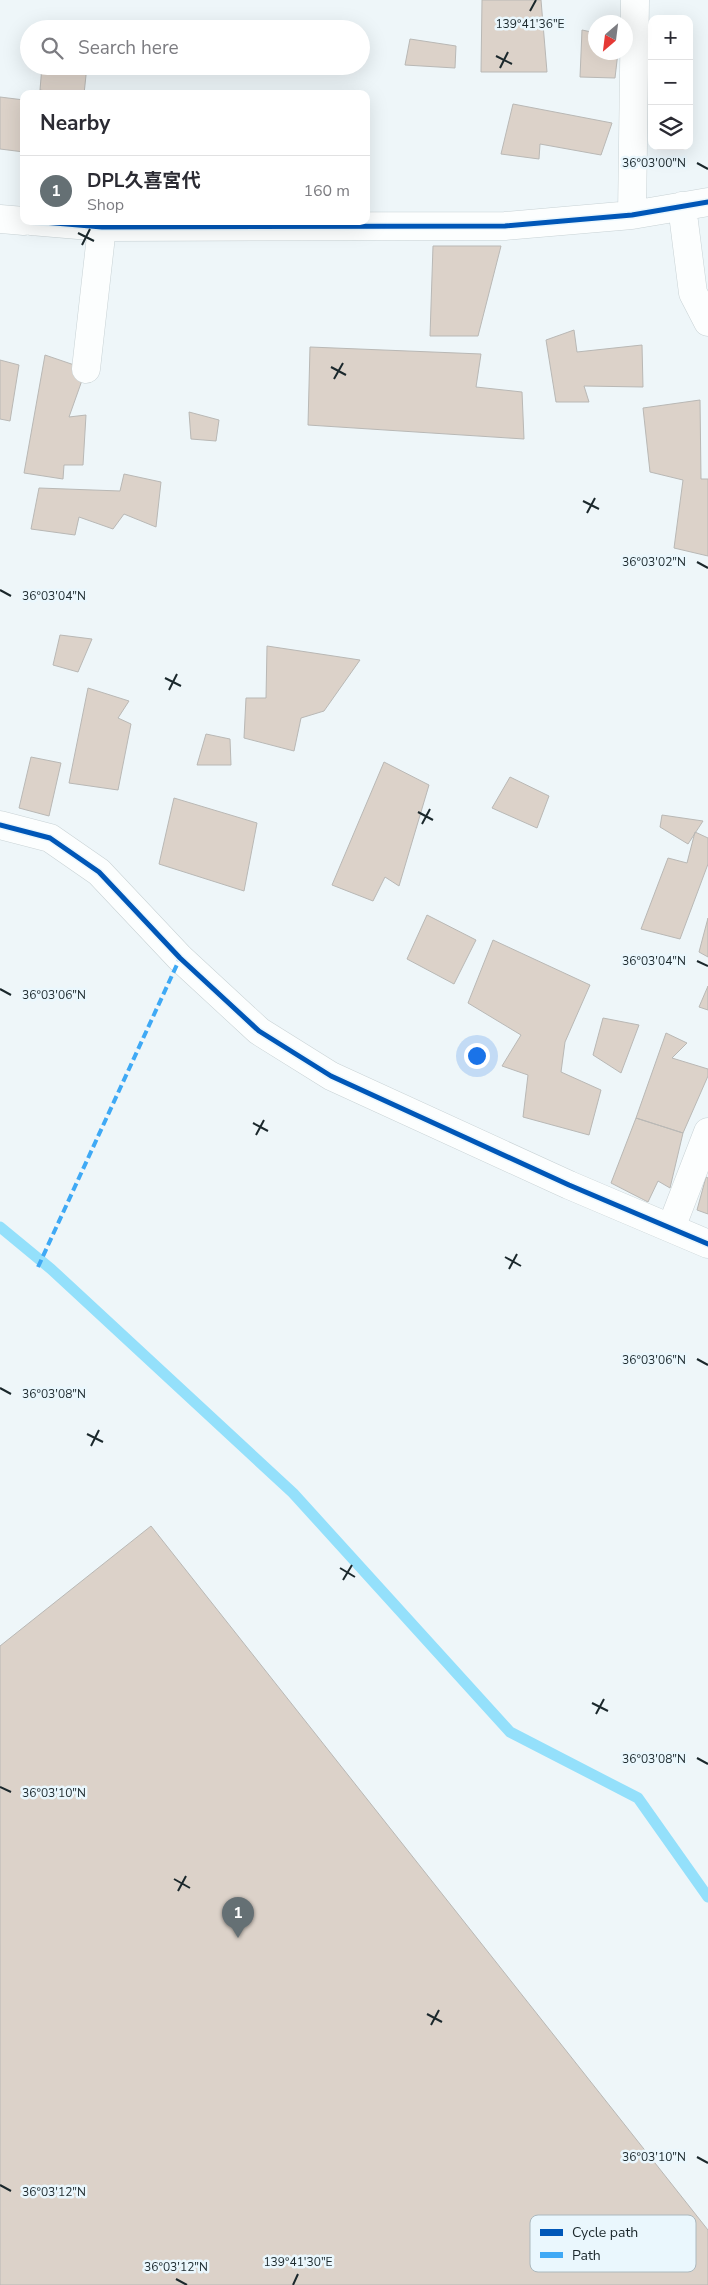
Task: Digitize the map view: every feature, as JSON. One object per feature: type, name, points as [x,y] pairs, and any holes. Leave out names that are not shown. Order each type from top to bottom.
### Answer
[{"type":"street","points":[[632,215],[635,0]]},
{"type":"street","points":[[78,225],[102,227],[505,226],[632,215],[695,204],[693,293],[708,322]]},
{"type":"street","points":[[0,219],[20,221]]},
{"type":"street","points":[[86,369],[102,227]]},
{"type":"street","points":[[0,825],[50,838],[99,872],[180,958],[259,1031],[331,1076],[569,1186],[708,1244]]},
{"type":"street","points":[[672,1228],[708,1132]]},
{"type":"building","points":[[482,0],[541,0],[547,72],[481,72]]},
{"type":"building","points":[[582,30],[588,31],[588,60],[617,60],[615,78],[580,77]]},
{"type":"building","points":[[410,39],[456,46],[455,68],[405,65]]},
{"type":"building","points":[[41,75],[86,75],[84,90],[40,90]]},
{"type":"building","points":[[0,97],[20,100],[20,152],[0,149]]},
{"type":"building","points":[[513,104],[612,123],[601,155],[540,144],[539,159],[501,154]]},
{"type":"building","points":[[433,246],[501,246],[478,336],[430,336]]},
{"type":"building","points":[[574,330],[577,352],[642,345],[643,387],[584,386],[589,402],[556,402],[546,340]]},
{"type":"building","points":[[310,347],[481,354],[476,387],[522,392],[524,439],[308,425]]},
{"type":"building","points":[[45,355],[86,369],[69,417],[86,415],[83,465],[64,465],[63,479],[24,473]]},
{"type":"building","points":[[0,360],[19,365],[10,421],[0,419]]},
{"type":"building","points":[[700,400],[701,479],[708,479],[708,556],[674,548],[683,480],[650,472],[643,408]]},
{"type":"building","points":[[189,412],[219,420],[216,441],[191,439]]},
{"type":"building","points":[[124,474],[161,482],[156,527],[124,514],[113,529],[79,517],[75,535],[31,529],[39,488],[120,491]]},
{"type":"building","points":[[60,635],[92,639],[78,672],[53,665]]},
{"type":"building","points":[[267,646],[360,660],[324,711],[301,718],[294,751],[244,738],[246,698],[266,698]]},
{"type":"building","points":[[88,688],[129,701],[118,718],[131,724],[118,790],[69,783]]},
{"type":"building","points":[[206,734],[230,739],[231,765],[197,765]]},
{"type":"building","points":[[31,757],[61,763],[49,816],[19,808]]},
{"type":"building","points":[[384,762],[429,785],[399,886],[385,877],[373,901],[332,885]]},
{"type":"building","points":[[510,777],[549,796],[537,828],[492,808]]},
{"type":"building","points":[[174,798],[257,823],[244,891],[159,864]]},
{"type":"building","points":[[662,815],[703,821],[688,844],[660,827]]},
{"type":"building","points":[[695,832],[708,838],[708,864],[680,939],[641,929],[668,858],[687,863]]},
{"type":"building","points":[[427,915],[476,940],[454,984],[407,959]]},
{"type":"building","points":[[708,918],[708,957],[699,952]]},
{"type":"building","points":[[493,940],[590,985],[565,1042],[561,1072],[601,1090],[589,1135],[523,1117],[528,1075],[502,1066],[521,1035],[468,1003]]},
{"type":"building","points":[[708,986],[708,1010],[699,1007]]},
{"type":"building","points":[[603,1018],[639,1025],[621,1073],[593,1055]]},
{"type":"building","points":[[666,1033],[687,1043],[672,1058],[708,1069],[708,1076],[683,1133],[636,1118]]},
{"type":"building","points":[[636,1118],[683,1133],[670,1188],[658,1181],[648,1202],[611,1183]]},
{"type":"building","points":[[706,1177],[708,1178],[708,1214],[697,1210]]},
{"type":"building","points":[[151,1526],[708,2230],[708,2285],[0,2285],[0,1646]]},
{"type":"waterway","points":[[0,1227],[51,1269],[293,1493],[510,1732],[638,1798],[708,1897]]},
{"type":"marked path","points":[[38,1267],[180,958]]},
{"type":"cycle path","points":[[78,225],[102,227],[505,226],[632,215],[708,202]]},
{"type":"cycle path","points":[[0,825],[50,838],[99,872],[180,958],[259,1031],[331,1076],[569,1185],[708,1244]]},
{"type":"place","name":"DPL久喜宮代","points":[[238,1938]]}]
